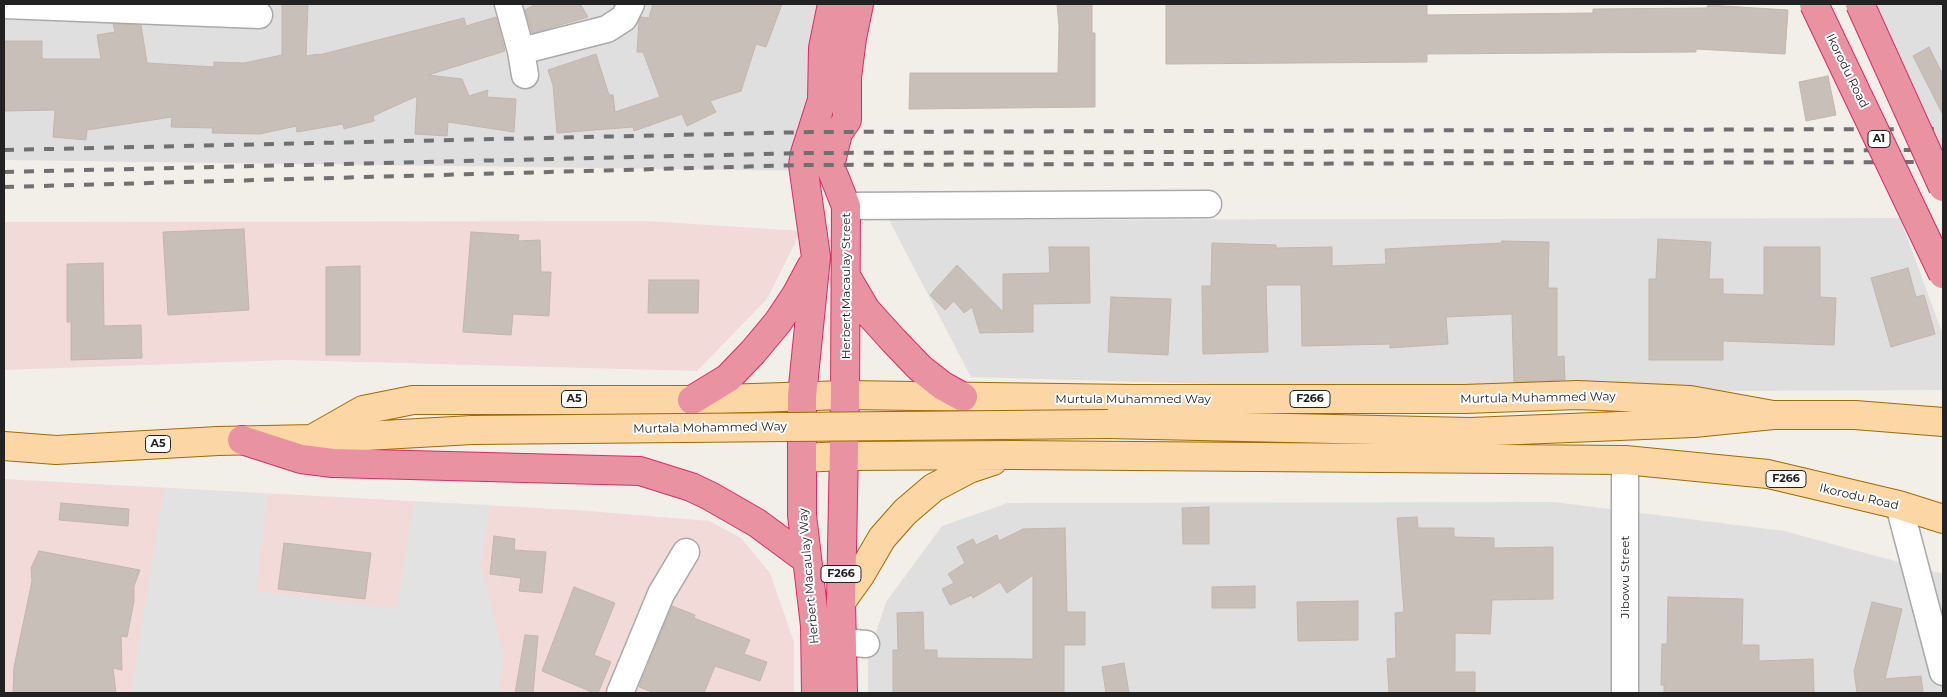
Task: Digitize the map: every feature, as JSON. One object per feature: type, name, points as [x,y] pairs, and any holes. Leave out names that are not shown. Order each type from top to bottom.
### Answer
[{"type":"highway","points":[[802,458],[802,396],[816,257],[803,165],[822,100],[823,48],[832,4]]},
{"type":"highway","name":"Herbert Macaulay Street","points":[[843,456],[846,206],[830,166],[838,133],[847,120],[847,77],[859,4]]},
{"type":"highway","name":"Ikorodu Road","points":[[1814,4],[1943,274]]},
{"type":"highway","points":[[1860,4],[1943,186]]},
{"type":"highway","points":[[692,400],[728,378],[754,352],[791,301],[816,257]]},
{"type":"highway","points":[[846,274],[866,310],[894,341],[920,368],[943,386],[963,397]]},
{"type":"highway","points":[[242,440],[301,459],[333,463],[640,471],[691,487],[710,496],[757,523],[807,560]]},
{"type":"highway","name":"F266","points":[[843,456],[841,602],[854,643],[843,693]]},
{"type":"highway","name":"Herbert Macaulay Way","points":[[802,458],[802,515],[815,626],[816,693]]},
{"type":"main road","name":"A5","points":[[4,446],[56,450],[242,440],[312,439],[363,410],[414,400],[692,400],[845,395]]},
{"type":"main road","name":"Murtula Muhammed Way","points":[[845,395],[1133,399],[1464,399],[1578,395],[1690,400],[1774,415]]},
{"type":"main road","points":[[1464,399],[1470,432]]},
{"type":"main road","name":"Murtula Muhammed Way","points":[[1108,424],[1470,432],[1694,423],[1774,415]]},
{"type":"main road","name":"F266","points":[[1774,415],[1855,415],[1943,422]]},
{"type":"main road","name":"Murtala Mohammed Way","points":[[312,439],[472,430],[1108,424]]},
{"type":"main road","points":[[841,602],[861,574],[882,538],[905,512],[933,488],[969,469],[1013,455]]},
{"type":"main road","points":[[802,458],[1013,455],[1625,460]]},
{"type":"main road","name":"Ikorodu Road","points":[[1625,460],[1768,474],[1899,505],[1943,519]]},
{"type":"street","points":[[508,4],[523,63],[607,29],[624,18],[632,4]]},
{"type":"street","points":[[4,5],[259,15]]},
{"type":"street","points":[[846,206],[1208,204]]},
{"type":"street","name":"Jibowu Street","points":[[1625,460],[1625,693]]},
{"type":"street","points":[[1899,505],[1943,672]]},
{"type":"street","points":[[620,693],[661,594],[686,552]]},
{"type":"shaded area","points":[[4,4],[839,4],[820,171],[4,160]]},
{"type":"shaded area","points":[[1871,4],[1943,4],[1943,146],[1938,146]]},
{"type":"shaded area","points":[[1900,218],[1943,335],[1943,390],[1490,392],[971,377],[889,220]]},
{"type":"shaded area","points":[[648,221],[801,231],[767,299],[697,371],[288,360],[4,370],[4,222]]},
{"type":"shaded area","points":[[4,479],[576,510],[709,521],[741,538],[770,573],[794,642],[794,693],[4,693]]},
{"type":"shaded area","points":[[164,488],[268,494],[256,591],[397,609],[414,502],[490,505],[481,565],[504,658],[499,693],[131,693]]},
{"type":"shaded area","points":[[1554,502],[1784,531],[1943,574],[1943,693],[868,693],[868,657],[886,602],[942,526],[1008,503]]},
{"type":"building","points":[[282,4],[308,4],[306,56],[319,55],[464,18],[466,26],[496,17],[505,51],[428,75],[462,79],[469,96],[488,90],[487,97],[516,99],[514,132],[448,122],[447,136],[415,134],[417,96],[373,116],[374,121],[344,129],[343,124],[297,132],[296,126],[260,134],[212,133],[213,128],[171,127],[172,117],[87,130],[86,140],[53,137],[55,110],[5,111],[4,41],[42,41],[42,59],[101,59],[97,35],[115,32],[113,24],[141,25],[147,63],[214,67],[214,62],[244,63],[282,55]]},
{"type":"building","points":[[536,4],[580,4],[588,17],[532,33],[525,10]]},
{"type":"building","points":[[653,4],[782,4],[766,47],[756,44],[741,91],[710,101],[716,112],[687,126],[682,114],[634,131],[633,127],[557,133],[553,85],[548,70],[596,54],[609,95],[613,95],[615,112],[660,97],[643,52],[637,52],[639,21],[641,17],[649,18]]},
{"type":"building","points":[[1057,4],[1092,4],[1092,33],[1095,33],[1095,107],[909,109],[910,73],[1058,73],[1059,26]]},
{"type":"building","points":[[1166,4],[1427,4],[1427,15],[1593,13],[1593,9],[1707,8],[1708,5],[1788,10],[1785,54],[1696,49],[1696,52],[1427,54],[1427,62],[1166,64]]},
{"type":"building","points":[[1929,47],[1943,75],[1943,115],[1913,56]]},
{"type":"building","points":[[1828,76],[1836,115],[1806,121],[1799,82]]},
{"type":"building","points":[[244,229],[249,310],[168,315],[163,232]]},
{"type":"building","points":[[471,232],[519,235],[518,241],[540,240],[541,272],[551,272],[549,316],[513,314],[511,335],[463,332]]},
{"type":"building","points":[[1658,239],[1711,242],[1709,279],[1723,279],[1723,294],[1764,295],[1764,247],[1820,247],[1820,297],[1836,298],[1834,345],[1723,341],[1723,360],[1649,360],[1649,279],[1656,279]]},
{"type":"building","points":[[1502,241],[1549,242],[1548,288],[1557,288],[1557,357],[1564,356],[1565,380],[1514,382],[1512,314],[1446,317],[1448,344],[1390,348],[1390,344],[1302,346],[1301,285],[1266,285],[1268,352],[1203,354],[1202,286],[1211,286],[1212,243],[1276,245],[1276,248],[1332,247],[1332,266],[1386,264],[1385,249],[1502,243]]},
{"type":"building","points":[[1049,247],[1089,247],[1090,303],[1033,304],[1033,332],[980,333],[972,307],[964,313],[954,301],[945,310],[930,295],[957,265],[1003,312],[1003,274],[1050,273]]},
{"type":"building","points":[[103,263],[104,326],[141,325],[142,358],[71,360],[71,322],[67,322],[67,264]]},
{"type":"building","points":[[360,266],[360,355],[326,355],[326,267]]},
{"type":"building","points":[[1908,268],[1916,297],[1924,295],[1935,334],[1891,347],[1871,278]]},
{"type":"building","points":[[649,280],[699,280],[698,313],[648,313]]},
{"type":"building","points":[[1111,297],[1171,299],[1168,355],[1108,352]]},
{"type":"building","points":[[61,503],[129,509],[128,526],[59,520]]},
{"type":"building","points":[[1209,507],[1209,544],[1183,544],[1182,508]]},
{"type":"building","points":[[1417,517],[1418,528],[1454,528],[1454,537],[1494,538],[1494,548],[1553,547],[1553,599],[1492,600],[1490,634],[1455,633],[1455,672],[1475,672],[1475,693],[1389,693],[1387,659],[1396,658],[1395,613],[1404,612],[1397,518]]},
{"type":"building","points":[[1065,528],[1067,612],[1085,612],[1085,645],[1064,645],[1064,693],[893,693],[893,650],[898,650],[897,613],[923,612],[924,650],[937,650],[937,658],[1033,659],[1033,575],[1007,593],[1000,582],[973,598],[972,595],[950,605],[942,589],[954,583],[948,574],[965,563],[957,547],[973,539],[976,545],[997,535],[999,541],[1023,529]]},
{"type":"building","points":[[494,536],[515,539],[514,550],[546,552],[542,593],[519,591],[521,578],[490,574]]},
{"type":"building","points":[[284,543],[371,553],[365,599],[278,589]]},
{"type":"building","points":[[39,551],[140,570],[134,586],[134,601],[127,637],[121,636],[122,670],[113,668],[116,693],[13,693],[14,667],[32,581],[31,568]]},
{"type":"building","points":[[1255,586],[1255,608],[1212,608],[1212,587]]},
{"type":"building","points":[[574,587],[615,603],[594,655],[611,662],[598,693],[542,671]]},
{"type":"building","points":[[1668,597],[1743,599],[1742,645],[1759,645],[1759,661],[1813,659],[1814,693],[1664,693],[1664,685],[1661,685],[1662,644],[1667,644]]},
{"type":"building","points":[[1358,601],[1358,640],[1298,641],[1297,602]]},
{"type":"building","points":[[1872,602],[1902,609],[1885,679],[1921,676],[1923,693],[1857,693],[1854,671]]},
{"type":"building","points":[[672,606],[695,615],[694,618],[750,640],[744,654],[767,662],[760,681],[715,666],[704,693],[655,693],[639,687]]},
{"type":"building","points":[[525,635],[538,636],[533,693],[515,693]]},
{"type":"building","points":[[1124,663],[1129,693],[1106,693],[1102,667]]},
{"type":"railway","points":[[4,150],[811,132],[1943,129]]},
{"type":"railway","points":[[4,172],[805,153],[1943,150]]},
{"type":"railway","points":[[4,187],[803,165],[1943,162]]}]
